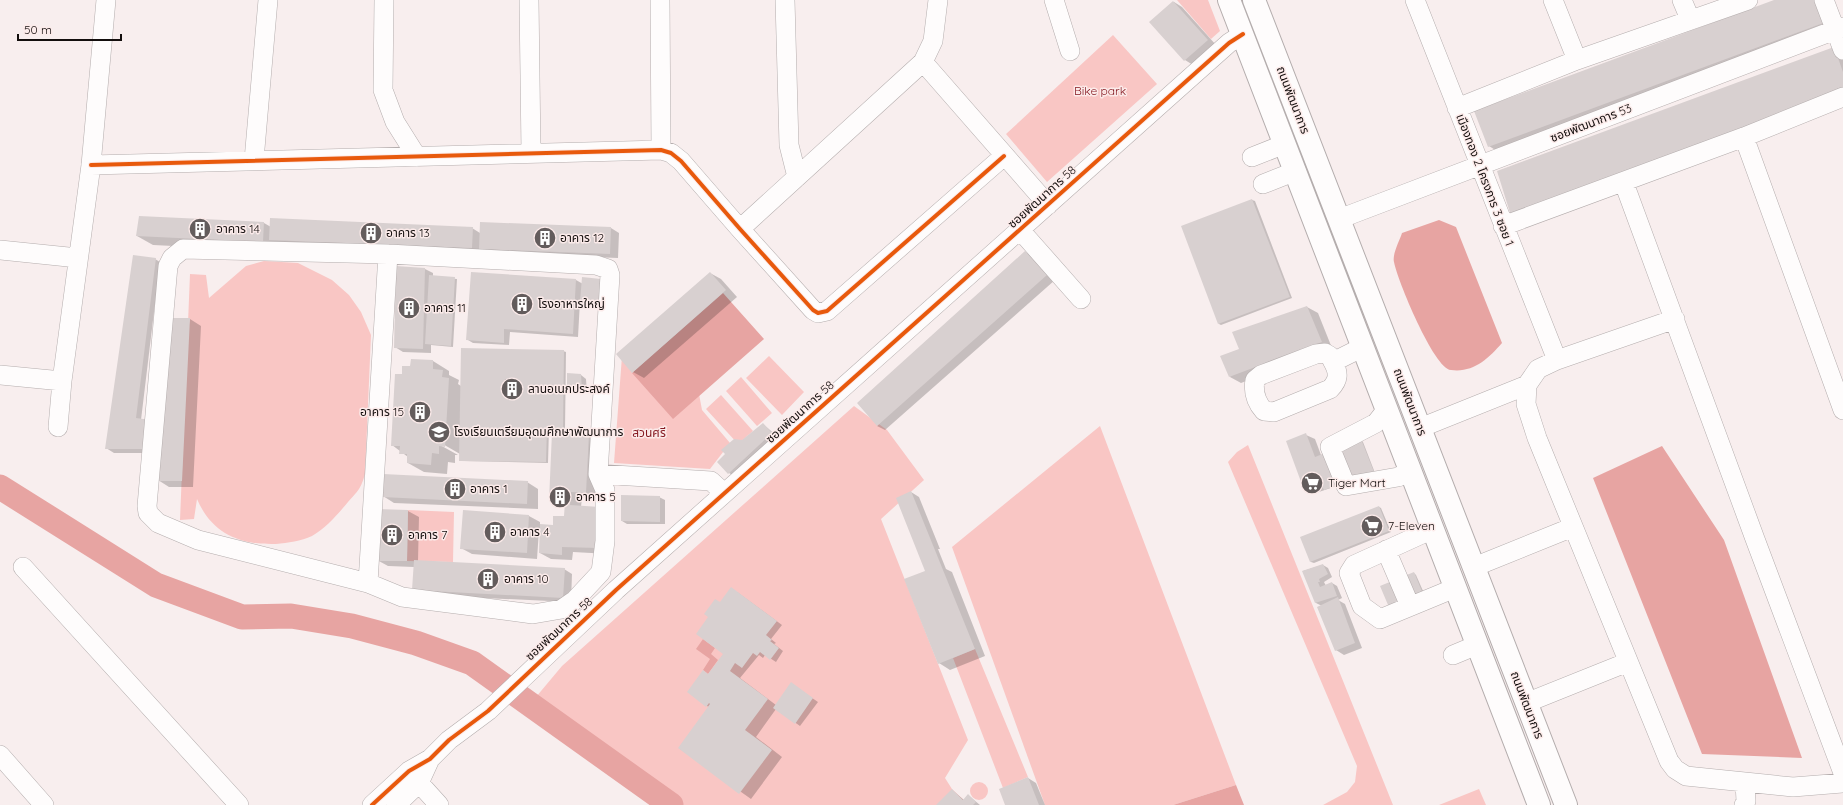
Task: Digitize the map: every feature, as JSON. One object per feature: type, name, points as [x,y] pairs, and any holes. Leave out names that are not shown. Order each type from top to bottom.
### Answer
[{"type":"main road","name":"ถนนพัฒนาการ","points":[[1229,0],[1539,805]]},
{"type":"main road","name":"ถนนพัฒนาการ","points":[[1254,0],[1566,805]]},
{"type":"main road","points":[[1243,34],[1265,27]]},
{"type":"main road","points":[[1319,237],[1340,219]]},
{"type":"main road","points":[[1477,645],[1501,637]]},
{"type":"street","points":[[58,427],[62,381],[91,165],[106,0]]},
{"type":"street","points":[[254,160],[268,0]]},
{"type":"street","points":[[384,0],[382,90],[395,122],[417,157]]},
{"type":"street","points":[[529,0],[531,152]]},
{"type":"street","points":[[660,0],[661,150]]},
{"type":"street","points":[[785,0],[789,146],[797,177]]},
{"type":"street","points":[[740,229],[923,62],[933,41],[938,0]]},
{"type":"street","points":[[1054,0],[1070,51]]},
{"type":"street","name":"เมืองทอง 2 โครงการ 3 ซอย 1","points":[[1415,0],[1557,360]]},
{"type":"street","points":[[1554,0],[1577,60]]},
{"type":"street","points":[[1682,0],[1690,20]]},
{"type":"street","points":[[1457,108],[1577,60],[1748,0]]},
{"type":"street","points":[[1824,0],[1839,29],[1843,50]]},
{"type":"street","name":"ซอยพัฒนาการ 53","points":[[1340,219],[1839,29]]},
{"type":"street","name":"ซอยพัฒนาการ 58","points":[[396,805],[414,777],[449,740],[488,711],[546,654],[724,493],[1229,43],[1243,34]]},
{"type":"street","points":[[923,62],[1048,205]]},
{"type":"street","points":[[1503,226],[1744,137],[1843,97]]},
{"type":"street","points":[[1744,137],[1843,410]]},
{"type":"street","points":[[1252,157],[1285,144]]},
{"type":"street","points":[[91,165],[417,157],[531,152],[661,150],[671,153],[681,161],[813,310],[818,313],[822,313],[827,311],[1004,156]]},
{"type":"street","points":[[1263,184],[1296,171]]},
{"type":"street","points":[[1624,182],[1843,773]]},
{"type":"street","points":[[1020,230],[1081,299]]},
{"type":"street","points":[[0,250],[78,258]]},
{"type":"street","points":[[183,250],[388,254],[596,265],[608,269],[610,275],[598,474],[605,490],[605,541],[600,572],[575,600],[562,609],[533,614],[402,597],[368,583],[198,540],[158,523],[148,513],[146,506],[168,266],[172,258],[183,250]]},
{"type":"street","points":[[368,583],[388,254]]},
{"type":"street","points":[[1675,319],[1557,360],[1538,369],[1527,385],[1526,404],[1537,438],[1669,761],[1675,769],[1686,776],[1745,783],[1793,787],[1843,784]]},
{"type":"street","points":[[1333,362],[1363,347]]},
{"type":"street","points":[[0,375],[62,381]]},
{"type":"street","points":[[1420,428],[1527,385]]},
{"type":"street","points":[[1387,409],[1376,423],[1330,447],[1346,486],[1398,477],[1411,472]]},
{"type":"street","points":[[598,474],[711,481],[724,493]]},
{"type":"street","points":[[1474,567],[1573,527]]},
{"type":"street","points":[[1433,529],[1354,565],[1349,574],[1362,606],[1380,619],[1455,588]]},
{"type":"street","points":[[1386,550],[1410,606]]},
{"type":"street","points":[[23,568],[239,805]]},
{"type":"street","points":[[600,572],[616,590]]},
{"type":"street","points":[[1453,655],[1477,645]]},
{"type":"street","points":[[1526,703],[1628,662]]},
{"type":"street","points":[[0,755],[44,805]]},
{"type":"street","points":[[414,777],[439,805]]},
{"type":"street","name":"ซอยพัฒนาการ 58","points":[[372,805],[414,777]]},
{"type":"street","points":[[1744,805],[1746,801],[1745,783]]},
{"type":"green space","points":[[1177,0],[1208,0],[1220,31],[1211,39]]},
{"type":"green space","name":"Bike park","points":[[1113,35],[1157,84],[1047,182],[1006,134]]},
{"type":"green space","points":[[264,261],[298,263],[332,280],[349,295],[361,312],[371,335],[365,474],[362,483],[356,493],[336,516],[317,533],[299,540],[276,544],[251,542],[229,535],[219,529],[211,521],[203,511],[197,499],[194,519],[180,520],[190,274],[206,275],[209,298],[246,266]]},
{"type":"green space","name":"สวนศรี","points":[[622,356],[676,414],[699,394],[702,410],[730,443],[710,469],[614,463]]},
{"type":"green space","points":[[769,356],[804,392],[782,415],[746,378]]},
{"type":"green space","points":[[741,377],[772,413],[757,426],[726,391]]},
{"type":"green space","points":[[721,395],[753,431],[738,444],[706,409]]},
{"type":"green space","points":[[854,406],[887,430],[924,480],[881,519],[968,740],[945,778],[952,789],[969,805],[683,805],[536,697],[562,666]]},
{"type":"green space","points":[[1100,426],[1236,785],[1173,805],[1045,805],[952,547]]},
{"type":"green space","points":[[1248,445],[1393,805],[1323,805],[1347,792],[1355,782],[1357,766],[1228,462],[1237,452]]},
{"type":"green space","points":[[408,510],[454,512],[453,562],[407,561]]},
{"type":"green space","points":[[975,649],[1028,777],[1003,788],[953,658]]},
{"type":"green space","points":[[979,782],[985,785],[988,791],[985,797],[979,800],[973,797],[970,791],[973,785]]},
{"type":"green space","points":[[1479,789],[1486,805],[1439,805]]},
{"type":"shaded area","points":[[1439,220],[1456,227],[1502,343],[1480,364],[1466,369],[1451,370],[1444,366],[1435,355],[1417,322],[1394,262],[1395,251],[1402,233]]},
{"type":"shaded area","points":[[723,293],[764,339],[673,419],[632,373]]},
{"type":"shaded area","points":[[1662,446],[1724,540],[1802,758],[1702,754],[1593,478]]},
{"type":"shaded area","points":[[703,639],[715,648],[711,654],[718,660],[708,674],[703,670],[710,659],[696,649]]},
{"type":"shaded area","points":[[1236,785],[1244,805],[1173,805]]},
{"type":"building","points":[[1774,0],[1818,0],[1826,22],[1488,147],[1474,111]]},
{"type":"building","points":[[1173,1],[1208,40],[1184,61],[1149,22]]},
{"type":"building","points":[[1834,47],[1843,72],[1843,89],[1511,216],[1497,171]]},
{"type":"building","points":[[1252,199],[1290,297],[1218,324],[1181,226]]},
{"type":"building","name":"อาคาร 14","points":[[139,216],[264,222],[263,242],[136,236]]},
{"type":"building","name":"อาคาร 13","points":[[270,218],[473,227],[472,248],[269,240]]},
{"type":"building","name":"อาคาร 12","points":[[480,222],[611,227],[610,254],[479,249]]},
{"type":"building","points":[[1025,251],[1047,275],[877,426],[857,403]]},
{"type":"building","points":[[133,255],[156,258],[136,418],[151,420],[150,449],[105,449]]},
{"type":"building","name":"อาคาร 11","points":[[396,266],[425,268],[423,349],[394,348]]},
{"type":"building","name":"โรงอาหารใหญ่","points":[[471,272],[576,279],[573,334],[504,329],[504,343],[466,340]]},
{"type":"building","points":[[710,272],[726,290],[632,373],[616,354]]},
{"type":"building","points":[[429,275],[455,277],[451,346],[425,344]]},
{"type":"building","points":[[582,277],[601,279],[599,304],[580,302]]},
{"type":"building","points":[[1307,306],[1322,342],[1229,377],[1220,356],[1239,349],[1232,332]]},
{"type":"building","points":[[167,318],[190,318],[182,481],[157,481]]},
{"type":"building","name":"ลานอเนกประสงค์","points":[[461,348],[564,350],[563,429],[547,428],[546,462],[459,461]]},
{"type":"building","name":"อาคาร 15","points":[[411,359],[433,360],[433,369],[443,370],[442,377],[449,378],[445,447],[439,446],[439,454],[432,453],[431,465],[407,463],[407,454],[399,454],[400,446],[391,446],[395,374],[402,374],[402,366],[410,366]]},
{"type":"building","points":[[567,373],[581,374],[582,391],[567,390]]},
{"type":"building","points":[[763,423],[772,433],[728,474],[717,462],[725,454],[721,450],[734,439],[742,440]]},
{"type":"building","name":"อาคาร 5","points":[[552,432],[589,434],[586,493],[571,492],[570,505],[600,507],[598,548],[562,547],[562,555],[539,553],[540,524],[553,525],[553,516],[564,516],[565,502],[549,501]]},
{"type":"building","points":[[1306,433],[1315,457],[1361,439],[1374,472],[1324,490],[1321,484],[1304,490],[1286,441]]},
{"type":"building","name":"อาคาร 1","points":[[383,474],[528,481],[527,504],[382,497]]},
{"type":"building","points":[[911,491],[975,649],[938,664],[904,579],[925,571],[896,498]]},
{"type":"building","points":[[621,495],[660,496],[660,522],[621,521]]},
{"type":"building","points":[[1379,506],[1389,531],[1310,562],[1300,537]]},
{"type":"building","name":"อาคาร 7","points":[[377,509],[408,510],[407,561],[376,561]]},
{"type":"building","name":"อาคาร 4","points":[[463,510],[529,515],[527,553],[460,549]]},
{"type":"building","name":"อาคาร 10","points":[[414,560],[565,568],[563,598],[412,590]]},
{"type":"building","points":[[1323,564],[1328,574],[1319,579],[1320,582],[1318,582],[1320,587],[1332,582],[1337,596],[1315,603],[1302,571]]},
{"type":"building","points":[[1414,572],[1425,599],[1391,612],[1380,586]]},
{"type":"building","points":[[731,587],[777,621],[766,635],[772,640],[770,641],[779,648],[770,660],[760,652],[757,656],[753,653],[742,668],[735,663],[730,671],[768,699],[745,730],[772,750],[739,794],[678,748],[710,704],[709,703],[706,707],[687,692],[703,670],[708,674],[723,654],[696,634],[708,617],[704,614],[715,599],[720,602]]},
{"type":"building","points":[[1338,597],[1355,643],[1335,651],[1317,607]]},
{"type":"building","points":[[791,682],[813,698],[795,724],[773,708]]},
{"type":"building","points":[[1028,777],[1039,805],[1005,805],[999,789]]},
{"type":"building","points":[[952,789],[963,800],[968,794],[976,802],[973,805],[936,805]]},
{"type":"waterway","points":[[0,487],[156,585],[242,617],[291,616],[352,626],[416,643],[472,663],[671,805]]},
{"type":"cycle path","points":[[372,805],[409,771],[430,759],[449,740],[488,711],[616,590],[1229,43],[1243,34]]},
{"type":"cycle path","points":[[91,165],[661,150],[671,153],[681,161],[813,310],[818,313],[827,311],[1004,156]]},
{"type":"place","name":"อาคาร 14","points":[[200,229]]},
{"type":"place","name":"อาคาร 13","points":[[371,233]]},
{"type":"place","name":"อาคาร 12","points":[[545,238]]},
{"type":"place","name":"โรงอาหารใหญ่","points":[[522,304]]},
{"type":"place","name":"อาคาร 11","points":[[409,308]]},
{"type":"place","name":"ลานอเนกประสงค์","points":[[512,389]]},
{"type":"place","name":"อาคาร 15","points":[[420,412]]},
{"type":"place","name":"โรงเรียนเตรียมอุดมศึกษาพัฒนาการ","points":[[439,432]]},
{"type":"place","name":"Tiger Mart","points":[[1312,483]]},
{"type":"place","name":"อาคาร 1","points":[[455,489]]},
{"type":"place","name":"อาคาร 5","points":[[560,497]]},
{"type":"place","name":"7-Eleven","points":[[1372,526]]},
{"type":"place","name":"อาคาร 4","points":[[495,532]]},
{"type":"place","name":"อาคาร 7","points":[[392,535]]},
{"type":"place","name":"อาคาร 10","points":[[488,579]]}]
